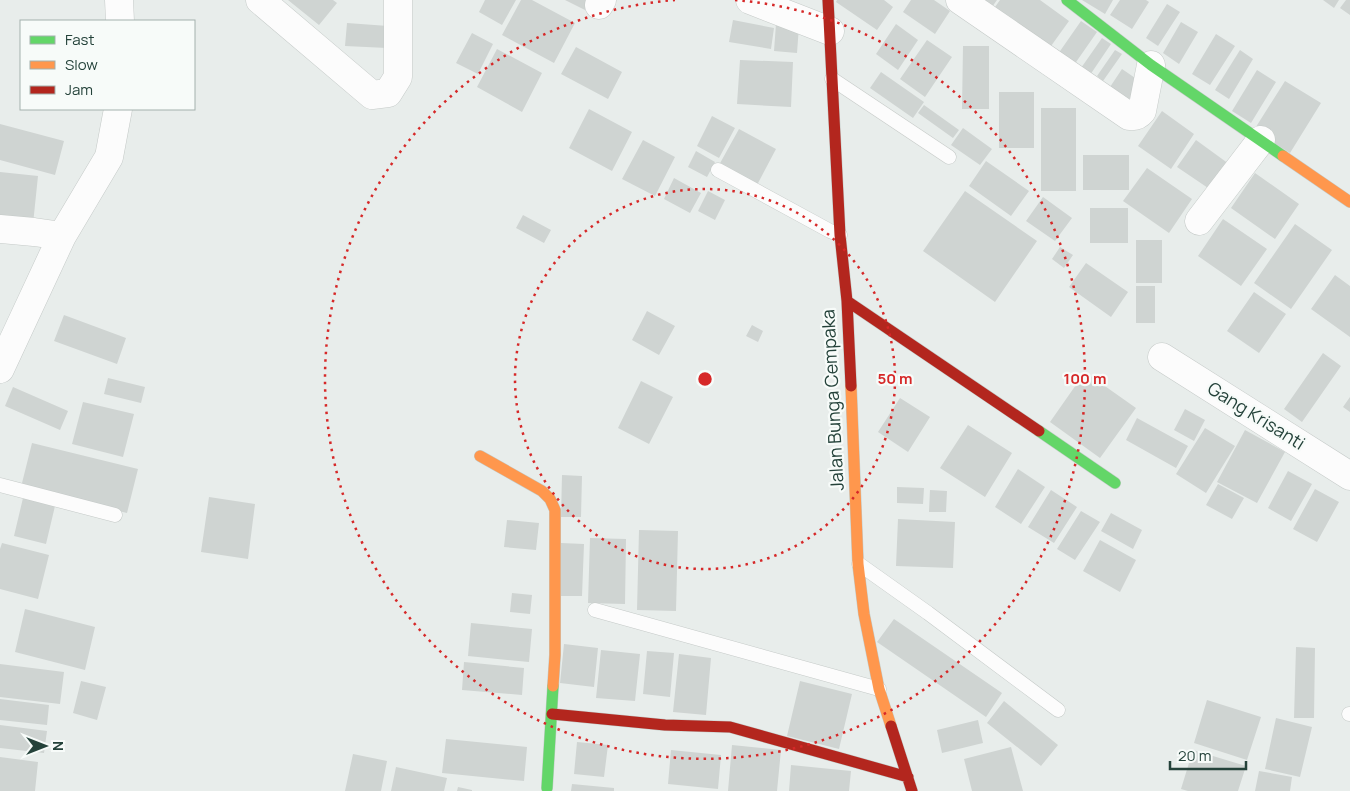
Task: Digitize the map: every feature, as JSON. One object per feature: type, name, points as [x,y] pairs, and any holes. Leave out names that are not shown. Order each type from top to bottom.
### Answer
[{"type":"street","points":[[119,0],[120,20]]},
{"type":"street","points":[[260,0],[372,95],[388,93],[398,77],[398,0]]},
{"type":"street","points":[[750,0],[830,31]]},
{"type":"street","name":"Jalan Bunga Cempaka","points":[[828,0],[840,235],[847,301],[858,564],[864,614],[879,689],[912,791]]},
{"type":"street","points":[[960,0],[1129,116],[1135,117],[1142,111],[1151,65]]},
{"type":"street","points":[[1067,0],[1151,65],[1350,202]]},
{"type":"street","points":[[0,369],[62,236],[109,156],[118,110]]},
{"type":"street","points":[[1200,221],[1261,140]]},
{"type":"street","points":[[0,229],[62,236]]},
{"type":"street","points":[[847,301],[1115,483]]},
{"type":"street","name":"Gang Krisanti","points":[[1162,357],[1350,476]]},
{"type":"street","points":[[480,456],[542,491],[550,499],[555,510],[555,627],[547,788]]},
{"type":"street","points":[[552,714],[665,726],[730,727],[908,777]]},
{"type":"lane","points":[[832,79],[949,156]]},
{"type":"lane","points":[[718,170],[840,235]]},
{"type":"lane","points":[[0,485],[115,515]]},
{"type":"lane","points":[[858,564],[928,613],[1058,710]]},
{"type":"lane","points":[[595,610],[879,689]]},
{"type":"building","points":[[288,0],[333,0],[337,3],[319,25]]},
{"type":"building","points":[[485,0],[516,0],[502,25],[479,12]]},
{"type":"building","points":[[521,0],[532,0],[575,23],[554,63],[502,35]]},
{"type":"building","points":[[565,0],[590,0],[585,10]]},
{"type":"building","points":[[837,0],[884,0],[893,7],[877,30],[836,2]]},
{"type":"building","points":[[911,0],[934,0],[950,11],[935,34],[903,12]]},
{"type":"building","points":[[982,0],[997,0],[992,7]]},
{"type":"building","points":[[1000,0],[1040,0],[1069,21],[1046,53],[990,14]]},
{"type":"building","points":[[1082,0],[1113,0],[1105,14]]},
{"type":"building","points":[[1120,0],[1146,0],[1149,2],[1132,29],[1110,15]]},
{"type":"building","points":[[1323,0],[1339,0],[1334,8]]},
{"type":"building","points":[[1346,0],[1350,0],[1350,15],[1340,8]]},
{"type":"building","points":[[1167,4],[1180,12],[1158,46],[1146,38]]},
{"type":"building","points":[[733,20],[774,28],[771,49],[729,42]]},
{"type":"building","points":[[1081,21],[1097,32],[1074,65],[1058,54]]},
{"type":"building","points":[[1181,22],[1198,32],[1179,64],[1163,53]]},
{"type":"building","points":[[347,23],[388,26],[387,48],[345,46]]},
{"type":"building","points":[[776,24],[799,26],[797,53],[774,51]]},
{"type":"building","points":[[896,24],[918,40],[898,70],[876,54]]},
{"type":"building","points":[[472,33],[493,44],[478,74],[456,63]]},
{"type":"building","points":[[1216,34],[1235,46],[1210,85],[1192,74]]},
{"type":"building","points":[[1102,38],[1111,44],[1090,75],[1081,68]]},
{"type":"building","points":[[927,40],[952,57],[925,97],[900,79]]},
{"type":"building","points":[[963,46],[989,46],[989,109],[962,109]]},
{"type":"building","points":[[576,47],[622,72],[608,99],[561,74]]},
{"type":"building","points":[[497,49],[542,73],[522,112],[477,87]]},
{"type":"building","points":[[1115,50],[1122,54],[1103,81],[1097,76]]},
{"type":"building","points":[[1240,50],[1253,59],[1229,99],[1215,90]]},
{"type":"building","points":[[740,60],[793,62],[791,107],[737,104]]},
{"type":"building","points":[[1122,69],[1141,82],[1122,109],[1104,96]]},
{"type":"building","points":[[1257,70],[1276,82],[1251,123],[1232,111]]},
{"type":"building","points":[[881,72],[924,102],[913,118],[870,88]]},
{"type":"building","points":[[1285,81],[1321,103],[1290,153],[1254,130]]},
{"type":"building","points":[[999,92],[1034,92],[1034,148],[999,148]]},
{"type":"building","points":[[924,105],[959,130],[953,138],[918,113]]},
{"type":"building","points":[[1041,108],[1076,108],[1076,191],[1041,191]]},
{"type":"building","points":[[589,109],[632,132],[612,171],[569,148]]},
{"type":"building","points":[[1162,111],[1194,134],[1171,169],[1138,146]]},
{"type":"building","points":[[712,116],[735,128],[719,158],[697,146]]},
{"type":"building","points":[[0,124],[64,141],[55,175],[0,160]]},
{"type":"building","points":[[963,128],[992,149],[980,165],[951,145]]},
{"type":"building","points":[[739,129],[776,149],[757,185],[719,165]]},
{"type":"building","points":[[643,140],[675,157],[655,196],[622,179]]},
{"type":"building","points":[[1196,140],[1229,164],[1211,190],[1177,167]]},
{"type":"building","points":[[696,151],[715,162],[707,177],[688,167]]},
{"type":"building","points":[[1083,155],[1129,155],[1129,190],[1083,190]]},
{"type":"building","points":[[986,161],[1029,191],[1011,216],[969,186]]},
{"type":"building","points":[[1147,168],[1192,199],[1169,233],[1123,201]]},
{"type":"building","points":[[0,172],[38,176],[33,224],[0,221]]},
{"type":"building","points":[[1255,173],[1299,204],[1275,239],[1231,208]]},
{"type":"building","points":[[674,178],[701,193],[690,213],[664,199]]},
{"type":"building","points":[[708,191],[725,200],[715,220],[698,211]]},
{"type":"building","points":[[965,191],[1037,241],[995,302],[923,251]]},
{"type":"building","points":[[1043,197],[1072,218],[1055,241],[1026,221]]},
{"type":"building","points":[[1090,208],[1128,208],[1128,243],[1090,243]]},
{"type":"building","points":[[523,215],[551,230],[544,243],[516,228]]},
{"type":"building","points":[[1223,219],[1267,249],[1241,286],[1198,256]]},
{"type":"building","points":[[1295,224],[1332,250],[1291,309],[1254,283]]},
{"type":"building","points":[[1136,240],[1162,240],[1162,283],[1136,283]]},
{"type":"building","points":[[1060,247],[1073,255],[1064,268],[1052,259]]},
{"type":"building","points":[[1086,263],[1128,292],[1111,317],[1069,287]]},
{"type":"building","points":[[1335,275],[1350,286],[1350,337],[1311,309]]},
{"type":"building","points":[[1136,286],[1155,286],[1155,323],[1136,323]]},
{"type":"building","points":[[1254,292],[1286,314],[1259,353],[1227,331]]},
{"type":"building","points":[[647,311],[675,326],[659,355],[632,340]]},
{"type":"building","points":[[64,315],[126,338],[117,364],[54,341]]},
{"type":"building","points":[[752,325],[763,331],[758,342],[746,336]]},
{"type":"building","points":[[1323,353],[1341,366],[1302,422],[1284,409]]},
{"type":"building","points":[[1085,372],[1136,408],[1100,458],[1050,422]]},
{"type":"building","points":[[108,378],[145,387],[141,403],[104,394]]},
{"type":"building","points":[[641,381],[673,397],[649,444],[618,428]]},
{"type":"building","points":[[13,387],[68,411],[60,430],[5,406]]},
{"type":"building","points":[[1350,397],[1350,412],[1343,407]]},
{"type":"building","points":[[900,398],[930,417],[908,452],[878,432]]},
{"type":"building","points":[[83,402],[134,414],[123,457],[72,444]]},
{"type":"building","points":[[1185,409],[1205,420],[1194,441],[1174,430]]},
{"type":"building","points":[[1137,418],[1188,446],[1176,468],[1126,440]]},
{"type":"building","points":[[968,425],[1012,453],[985,497],[940,468]]},
{"type":"building","points":[[1205,428],[1235,446],[1206,493],[1176,474]]},
{"type":"building","points":[[1245,430],[1285,452],[1257,503],[1217,482]]},
{"type":"building","points":[[32,443],[138,469],[127,513],[21,487]]},
{"type":"building","points":[[1018,469],[1045,487],[1021,524],[995,507]]},
{"type":"building","points":[[1288,471],[1312,484],[1291,521],[1268,508]]},
{"type":"building","points":[[562,475],[582,476],[581,517],[561,517]]},
{"type":"building","points":[[1218,484],[1244,498],[1232,519],[1206,505]]},
{"type":"building","points":[[897,487],[924,488],[923,504],[897,503]]},
{"type":"building","points":[[1315,489],[1339,502],[1317,542],[1293,529]]},
{"type":"building","points":[[930,490],[947,491],[946,512],[929,512]]},
{"type":"building","points":[[1051,490],[1077,507],[1054,543],[1028,527]]},
{"type":"building","points":[[209,497],[255,504],[248,559],[201,552]]},
{"type":"building","points":[[23,498],[55,506],[46,544],[14,536]]},
{"type":"building","points":[[1081,511],[1100,522],[1075,560],[1057,549]]},
{"type":"building","points":[[1111,513],[1142,530],[1133,549],[1101,531]]},
{"type":"building","points":[[898,519],[955,522],[953,568],[896,566]]},
{"type":"building","points":[[507,520],[539,523],[536,550],[504,547]]},
{"type":"building","points":[[639,530],[678,531],[676,611],[637,610]]},
{"type":"building","points":[[590,538],[626,539],[625,604],[588,603]]},
{"type":"building","points":[[1100,540],[1136,560],[1120,592],[1083,571]]},
{"type":"building","points":[[2,543],[49,555],[38,599],[0,589],[0,549]]},
{"type":"building","points":[[561,543],[584,544],[582,596],[560,596]]},
{"type":"building","points":[[512,593],[532,595],[530,614],[510,612]]},
{"type":"building","points":[[25,609],[95,627],[85,670],[15,652]]},
{"type":"building","points":[[894,619],[1002,693],[986,717],[877,642]]},
{"type":"building","points":[[471,623],[532,629],[529,662],[468,656]]},
{"type":"building","points":[[564,644],[598,648],[594,687],[560,683]]},
{"type":"building","points":[[1296,647],[1315,648],[1314,718],[1294,718]]},
{"type":"building","points":[[601,650],[640,654],[635,701],[596,698]]},
{"type":"building","points":[[647,651],[674,653],[670,697],[643,694]]},
{"type":"building","points":[[679,654],[711,658],[706,715],[673,712]]},
{"type":"building","points":[[464,662],[524,668],[522,695],[462,690]]},
{"type":"building","points":[[0,664],[64,672],[60,704],[0,697]]},
{"type":"building","points":[[81,681],[106,687],[97,720],[73,713]]},
{"type":"building","points":[[800,681],[852,694],[839,749],[787,736]]},
{"type":"building","points":[[0,699],[49,705],[47,725],[0,720]]},
{"type":"building","points":[[1207,700],[1261,717],[1247,760],[1194,743]]},
{"type":"building","points":[[1004,701],[1058,745],[1041,766],[987,723]]},
{"type":"building","points":[[1276,718],[1312,727],[1300,777],[1265,769]]},
{"type":"building","points":[[978,720],[983,743],[942,753],[937,730]]},
{"type":"building","points":[[0,725],[47,731],[44,753],[0,748]]},
{"type":"building","points":[[446,739],[527,747],[524,781],[442,773]]},
{"type":"building","points":[[577,742],[608,745],[604,777],[574,774]]},
{"type":"building","points":[[732,745],[781,750],[777,791],[728,791]]},
{"type":"building","points":[[1011,747],[1023,791],[972,791],[964,759]]},
{"type":"building","points":[[671,750],[721,755],[718,789],[668,784]]},
{"type":"building","points":[[1193,750],[1246,766],[1238,791],[1188,791],[1181,789]]},
{"type":"building","points":[[353,754],[387,761],[381,791],[345,791]]},
{"type":"building","points":[[0,757],[38,762],[35,791],[0,791]]},
{"type":"building","points":[[791,765],[851,771],[849,791],[789,791]]},
{"type":"building","points":[[396,767],[447,778],[444,791],[391,791]]},
{"type":"building","points":[[1259,771],[1292,777],[1290,791],[1255,791]]},
{"type":"building","points":[[572,784],[614,788],[614,791],[571,791]]},
{"type":"building","points":[[458,787],[472,790],[472,791],[457,791]]},
{"type":"traffic: fast","points":[[1067,0],[1151,65],[1283,156]]},
{"type":"traffic: fast","points":[[1039,431],[1115,483]]},
{"type":"traffic: fast","points":[[547,788],[553,686]]},
{"type":"traffic: slow","points":[[1283,156],[1350,202]]},
{"type":"traffic: slow","points":[[851,386],[858,564],[864,614],[879,689],[891,726]]},
{"type":"traffic: slow","points":[[480,456],[542,491],[550,499],[555,510],[555,655],[553,686]]},
{"type":"traffic: jam","points":[[828,0],[840,235],[847,301],[851,386]]},
{"type":"traffic: jam","points":[[847,301],[1039,431]]},
{"type":"traffic: jam","points":[[552,714],[665,725],[730,727],[908,777]]},
{"type":"traffic: jam","points":[[891,726],[912,791]]}]
